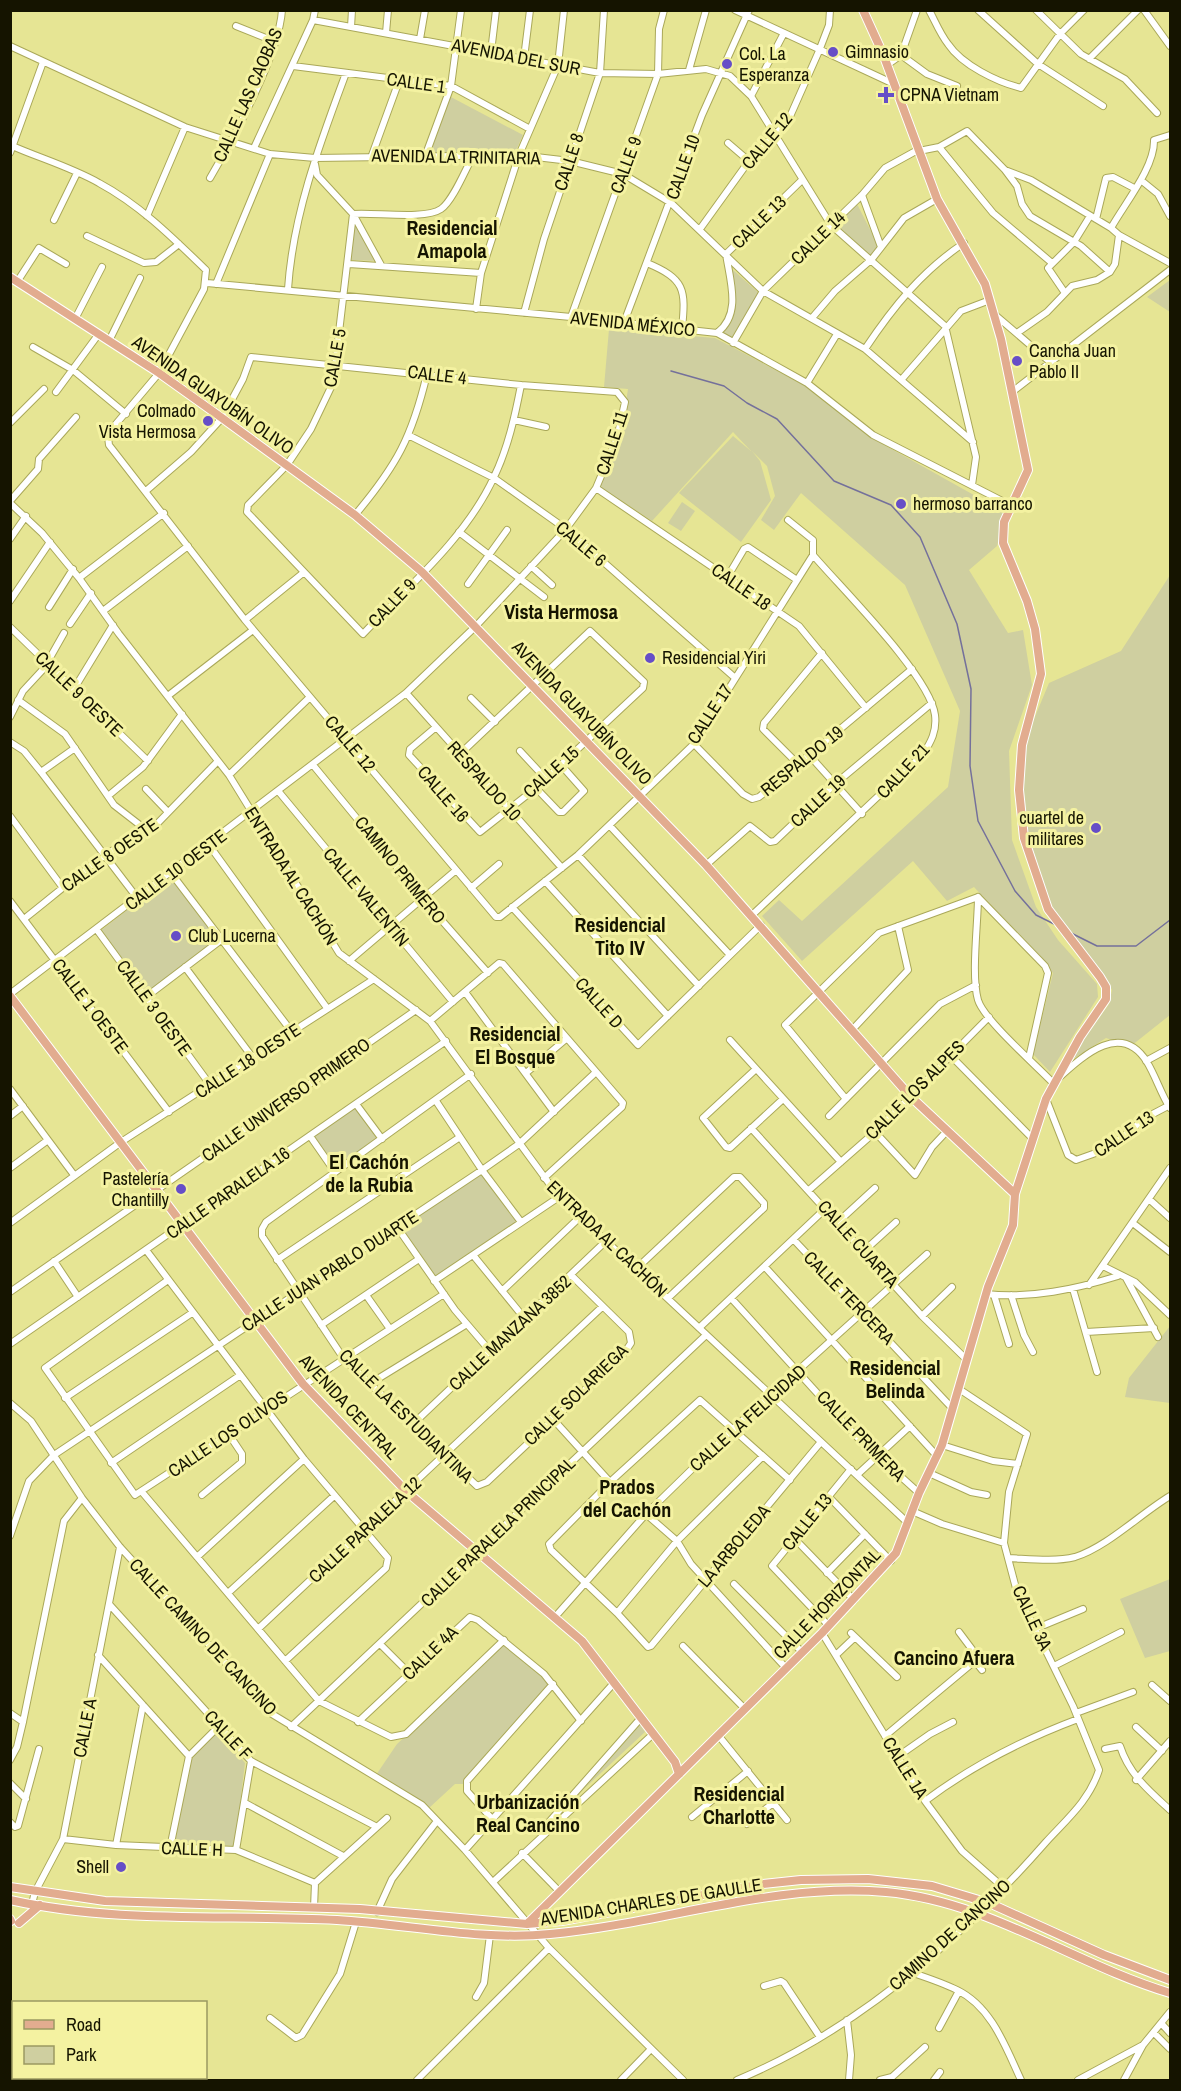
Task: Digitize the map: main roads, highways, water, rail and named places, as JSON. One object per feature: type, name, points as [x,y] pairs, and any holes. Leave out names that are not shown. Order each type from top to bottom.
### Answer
[{"type":"main road","name":"CALLE HORIZONTAL","points":[[527,1924],[558,1890],[822,1633],[891,1561],[942,1444],[966,1359],[1013,1225],[1015,1194],[1046,1099],[1053,1083],[1106,999],[1106,987],[1100,977],[1048,909],[1034,873],[1023,828],[1020,790],[1022,745],[1041,674],[1035,629],[1027,601],[1003,543],[1004,522],[1028,470],[994,314],[981,275],[937,199],[887,65],[863,10]]},
{"type":"main road","name":"AVENIDA GUAYUBÍN OLIVO","points":[[14,279],[159,373],[222,418],[356,515],[422,572],[706,865],[910,1096],[1015,1194]]},
{"type":"main road","name":"AVENIDA CENTRAL","points":[[10,995],[303,1384],[407,1492],[582,1641],[675,1762],[679,1774]]},
{"type":"main road","name":"AVENIDA CHARLES DE GAULLE","points":[[10,1887],[85,1899],[151,1904],[314,1908],[527,1924],[562,1921],[763,1884],[835,1878],[910,1883],[955,1892],[989,1903],[1104,1955],[1170,1980]]},
{"type":"main road","name":"AVENIDA CHARLES DE GAULLE","points":[[10,1900],[93,1913],[160,1917],[306,1919],[490,1935],[537,1936],[829,1891],[885,1892],[919,1896],[979,1913],[1104,1969],[1170,1993]]},
{"type":"main road","points":[[14,1921],[36,1904]]},
{"type":"main road","points":[[279,1919],[284,1914],[295,1914],[296,1911],[292,1908]]},
{"type":"main road","points":[[306,1919],[300,1916],[302,1912],[314,1908]]},
{"type":"waterway","points":[[671,371],[724,386],[747,403],[777,419],[834,481],[891,505],[920,537],[957,624],[971,689],[970,766],[978,821],[1015,891],[1036,915],[1056,925]]},
{"type":"waterway","points":[[1071,933],[1097,946],[1136,946],[1170,920]]},
{"type":"place","name":"Gimnasio","points":[[833,52]]},
{"type":"place","name":"Col. La Esperanza","points":[[727,64]]},
{"type":"place","name":"CPNA Vietnam","points":[[886,95]]},
{"type":"place","name":"Cancha Juan Pablo II","points":[[1017,361]]},
{"type":"place","name":"Colmado Vista Hermosa","points":[[208,421]]},
{"type":"place","name":"hermoso barranco","points":[[901,504]]},
{"type":"place","name":"Residencial Yiri","points":[[650,658]]},
{"type":"place","name":"cuartel de militares","points":[[1096,828]]},
{"type":"place","name":"Club Lucerna","points":[[176,936]]},
{"type":"place","name":"Pastelería Chantilly","points":[[181,1189]]},
{"type":"place","name":"Shell","points":[[121,1867]]},
{"type":"district","name":"Residencial Amapola","points":[[452,240]]},
{"type":"district","name":"Vista Hermosa","points":[[561,612]]},
{"type":"district","name":"Residencial Tito IV","points":[[620,936]]},
{"type":"district","name":"Residencial El Bosque","points":[[515,1046]]},
{"type":"district","name":"El Cachón de la Rubia","points":[[369,1174]]},
{"type":"district","name":"Residencial Belinda","points":[[895,1380]]},
{"type":"district","name":"Prados del Cachón","points":[[627,1498]]},
{"type":"district","name":"Cancino Afuera","points":[[954,1658]]},
{"type":"district","name":"Residencial Charlotte","points":[[739,1806]]},
{"type":"district","name":"Urbanización Real Cancino","points":[[528,1814]]}]
